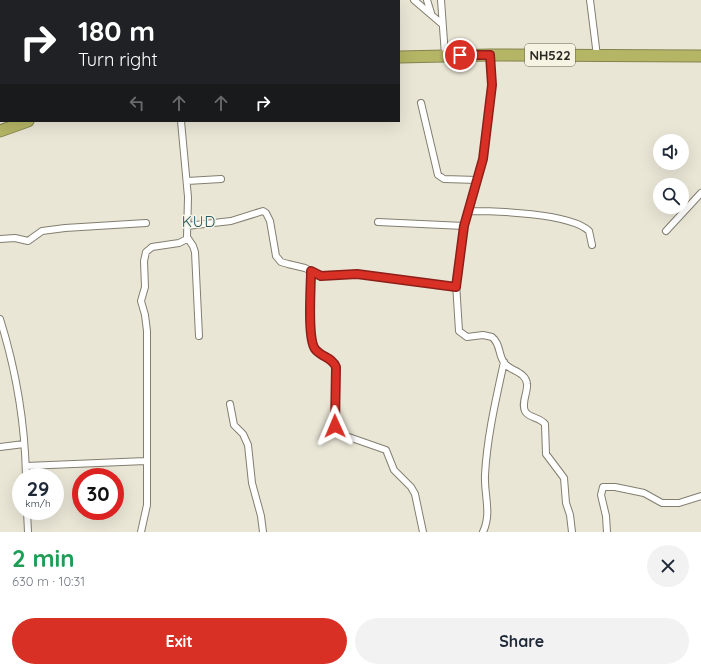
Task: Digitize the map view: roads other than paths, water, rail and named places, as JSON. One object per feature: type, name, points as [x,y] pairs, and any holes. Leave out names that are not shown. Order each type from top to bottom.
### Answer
[{"type":"highway","name":"NH522","points":[[400,56],[701,56]]},
{"type":"highway","points":[[0,131],[25,122]]},
{"type":"street","points":[[414,0],[442,24]]},
{"type":"street","points":[[427,0],[431,13]]},
{"type":"street","points":[[441,0],[445,55]]},
{"type":"street","points":[[590,0],[597,56]]},
{"type":"street","points":[[490,55],[492,85],[483,159],[464,226],[456,287],[459,331],[467,337],[483,335],[492,337],[499,346],[504,362],[509,368],[523,376],[526,380],[525,412],[528,415],[540,419],[545,424],[546,454],[564,478],[566,503],[570,515],[572,532]]},
{"type":"street","points":[[421,102],[438,175],[444,179],[477,180]]},
{"type":"street","points":[[182,122],[187,181],[187,239],[193,246],[195,252],[199,336]]},
{"type":"street","points":[[187,181],[221,179]]},
{"type":"street","points":[[666,231],[673,221],[701,193]]},
{"type":"street","points":[[187,226],[231,221],[263,211],[266,213],[270,221],[278,259],[288,264],[305,268],[321,276],[357,274],[456,287]]},
{"type":"street","points":[[468,211],[520,212],[574,223],[589,231],[592,245]]},
{"type":"street","points":[[378,222],[464,226]]},
{"type":"street","points":[[0,239],[15,238],[28,241],[42,231],[146,223]]},
{"type":"street","points":[[141,532],[147,505],[147,331],[146,315],[141,301],[145,287],[144,256],[148,249],[152,247],[178,243],[187,239]]},
{"type":"street","points":[[311,271],[311,338],[315,349],[332,360],[336,367],[335,426],[343,435],[386,450],[396,474],[411,487],[423,532]]},
{"type":"street","points":[[0,319],[11,355],[20,399],[26,466],[146,461]]},
{"type":"street","points":[[483,532],[488,517],[485,476],[488,448],[504,362]]},
{"type":"street","points":[[230,404],[234,425],[243,434],[248,445],[252,483],[261,516],[263,532]]},
{"type":"street","points":[[0,447],[24,444]]},
{"type":"street","points":[[607,532],[606,516],[601,495],[603,487],[615,487],[644,493],[662,503],[678,503],[701,496]]},
{"type":"street","points":[[27,520],[28,532]]},
{"type":"district","name":"KUD","points":[[199,221]]}]
